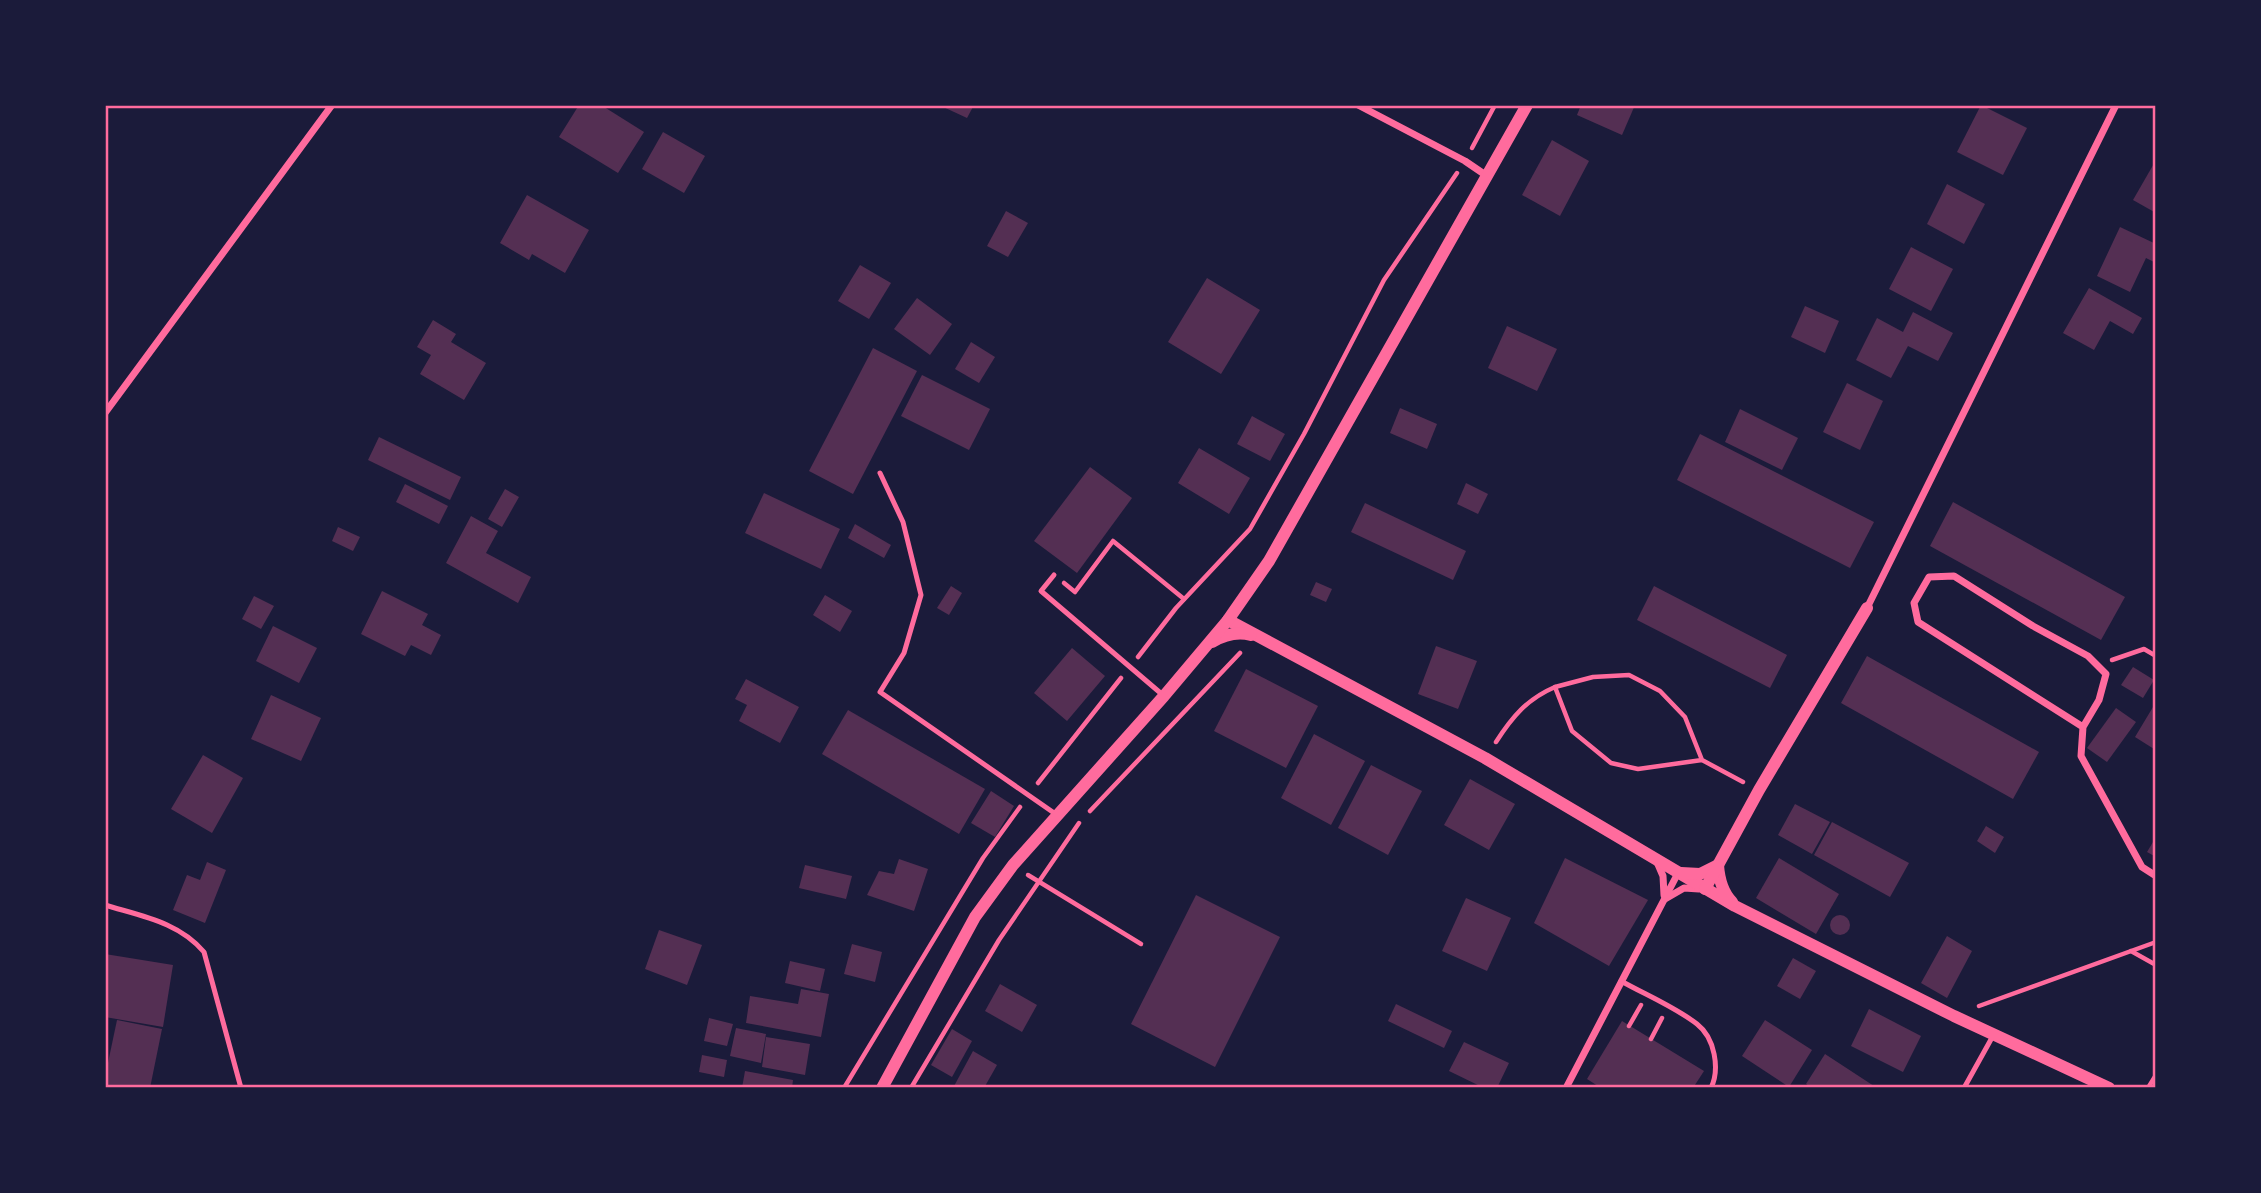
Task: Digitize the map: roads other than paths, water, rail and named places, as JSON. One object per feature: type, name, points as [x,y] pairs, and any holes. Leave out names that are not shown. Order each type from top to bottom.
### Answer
[{"type":"street","points":[[105,413],[332,105]]},
{"type":"street","points":[[1357,105],[1465,161],[1488,177]]},
{"type":"street","points":[[882,1088],[975,917],[1013,864],[1164,696],[1228,620],[1269,561],[1527,105]]},
{"type":"street","points":[[1705,889],[1759,790],[1867,608],[2116,105]]},
{"type":"street","points":[[2083,727],[1918,622],[1914,603],[1929,577],[1954,576],[2033,626],[2088,656],[2106,674],[2099,700],[2083,727],[2081,757],[2142,867],[2156,876]]},
{"type":"street","points":[[1243,598],[1243,617],[1255,636]]},
{"type":"street","points":[[1228,620],[1485,758],[1735,906],[1954,1016],[2109,1088]]},
{"type":"street","points":[[1206,646],[1222,636],[1242,632],[1255,636]]},
{"type":"street","points":[[1654,857],[1663,876],[1664,899]]},
{"type":"street","points":[[1678,873],[1700,874],[1718,865]]},
{"type":"street","points":[[1718,865],[1725,895],[1735,906]]},
{"type":"street","points":[[1566,1088],[1678,873]]},
{"type":"street","points":[[1664,899],[1684,888],[1705,889]]},
{"type":"lane","points":[[880,473],[903,522],[922,595],[904,653],[880,692],[1057,815]]},
{"type":"lane","points":[[1054,575],[1041,591],[1164,696]]},
{"type":"lane","points":[[105,905],[168,924],[194,940],[204,952],[241,1088]]},
{"type":"lane","points":[[1622,981],[1700,1025],[1716,1058],[1715,1079],[1711,1088]]},
{"type":"lane","points":[[1964,1088],[1994,1034]]}]
